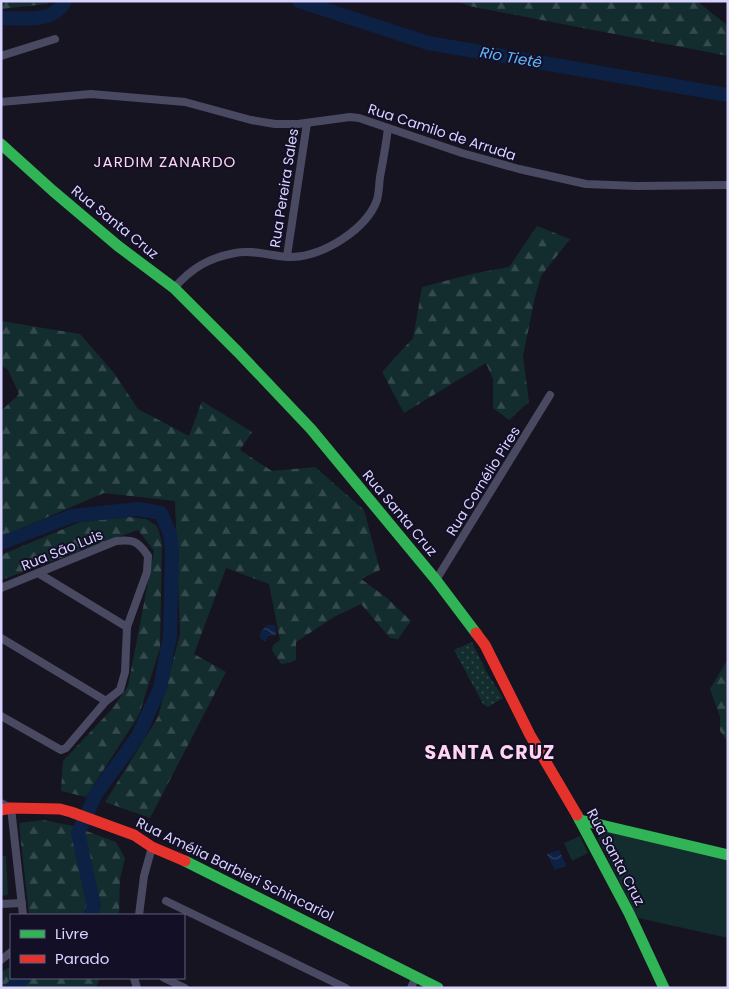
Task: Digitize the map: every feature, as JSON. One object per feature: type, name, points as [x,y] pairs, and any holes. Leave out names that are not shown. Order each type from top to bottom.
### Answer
[{"type":"street","points":[[1,56],[55,39]]},
{"type":"street","name":"Rua Camilo de Arruda","points":[[1,102],[91,94],[185,102],[251,120],[275,124],[359,118],[472,156],[586,184],[637,186],[728,184]]},
{"type":"street","name":"Rua Pereira Sales","points":[[287,256],[307,123]]},
{"type":"street","points":[[174,288],[187,274],[202,263],[221,256],[238,252],[287,256],[306,255],[325,249],[352,231],[365,220],[377,199],[388,128]]},
{"type":"street","name":"Rua Santa Cruz","points":[[1,144],[118,246],[174,288],[311,429],[436,580],[485,645],[530,735],[580,820],[630,915],[664,988]]},
{"type":"street","name":"Rua Cornélio Pires","points":[[436,580],[550,395]]},
{"type":"street","name":"Rua São Luis","points":[[1,588],[116,541],[136,542],[148,556],[147,572],[127,627],[125,672],[120,690],[106,701],[66,748],[61,750],[1,716]]},
{"type":"street","points":[[38,573],[127,627]]},
{"type":"street","points":[[1,638],[106,701]]},
{"type":"street","points":[[4,807],[23,914]]},
{"type":"street","name":"Rua Amélia Barbieri Schincariol","points":[[4,807],[60,809],[134,835],[152,847],[178,857],[416,976],[436,988]]},
{"type":"street","points":[[580,820],[728,855]]},
{"type":"street","points":[[139,914],[144,876],[152,847]]},
{"type":"street","points":[[166,901],[346,988]]},
{"type":"street","points":[[1,904],[22,903]]},
{"type":"street","points":[[411,988],[416,976]]},
{"type":"street","points":[[166,979],[185,988]]},
{"type":"green space","points":[[1,1],[49,1],[47,4],[1,9]]},
{"type":"green space","points":[[456,1],[697,1],[728,26],[728,56],[469,6]]},
{"type":"green space","points":[[537,226],[570,239],[541,276],[535,297],[523,356],[529,402],[509,420],[493,408],[493,379],[486,363],[404,413],[382,372],[413,338],[422,287],[509,267]]},
{"type":"green space","points":[[1,321],[80,334],[114,373],[138,409],[189,436],[202,401],[252,432],[240,450],[272,471],[315,467],[364,510],[380,570],[361,579],[387,598],[411,621],[398,639],[390,638],[361,604],[334,617],[296,642],[296,660],[281,664],[272,650],[273,645],[280,640],[269,584],[226,568],[194,654],[226,672],[150,818],[105,802],[158,717],[180,634],[175,501],[104,493],[1,537],[1,411],[19,394],[8,370],[1,365]]},
{"type":"green space","points":[[129,517],[146,519],[157,526],[162,542],[160,648],[139,715],[86,797],[61,791],[63,761],[113,708],[128,686],[154,551],[138,530],[1,580],[1,555],[80,522]]},
{"type":"green space","points":[[472,642],[486,671],[503,698],[488,707],[483,704],[454,650]]},
{"type":"green space","points":[[728,659],[728,742],[720,731],[720,717],[710,689]]},
{"type":"green space","points":[[43,820],[73,826],[116,842],[125,858],[120,879],[119,914],[29,914],[19,823]]},
{"type":"green space","points":[[607,830],[728,858],[728,938],[638,918],[598,839],[601,832]]},
{"type":"green space","points":[[580,836],[588,853],[572,861],[564,843]]},
{"type":"green space","points":[[1,856],[6,856],[8,895],[1,896]]},
{"type":"green space","points":[[10,967],[10,979],[100,979],[96,988],[1,988],[1,973]]},
{"type":"water","points":[[267,625],[275,625],[276,635],[268,636],[265,641],[260,638],[260,633]]},
{"type":"water","points":[[559,850],[566,865],[555,870],[547,854]]},
{"type":"waterway","points":[[1,18],[28,19],[45,16],[60,8],[65,1]]},
{"type":"waterway","name":"Rio Tietê","points":[[299,1],[428,43],[728,95]]},
{"type":"waterway","points":[[1,543],[72,516],[138,509],[161,513],[170,534],[172,553],[170,636],[160,688],[138,736],[96,794],[78,833],[94,906],[90,914]]},
{"type":"waterway","points":[[12,988],[22,979]]},
{"type":"traffic: fast","points":[[1,144],[118,246],[174,288],[238,352],[311,429],[436,580],[476,633]]},
{"type":"traffic: fast","points":[[577,815],[629,913],[664,988]]},
{"type":"traffic: fast","points":[[580,820],[728,855]]},
{"type":"traffic: fast","points":[[185,861],[438,988]]},
{"type":"traffic: jam","points":[[476,633],[485,645],[530,735],[577,815]]},
{"type":"traffic: jam","points":[[1,810],[11,808],[60,809],[71,812],[134,835],[152,847],[185,861]]},
{"type":"district","name":"JARDIM ZANARDO","points":[[165,161]]},
{"type":"district","name":"SANTA CRUZ","points":[[490,752]]}]
